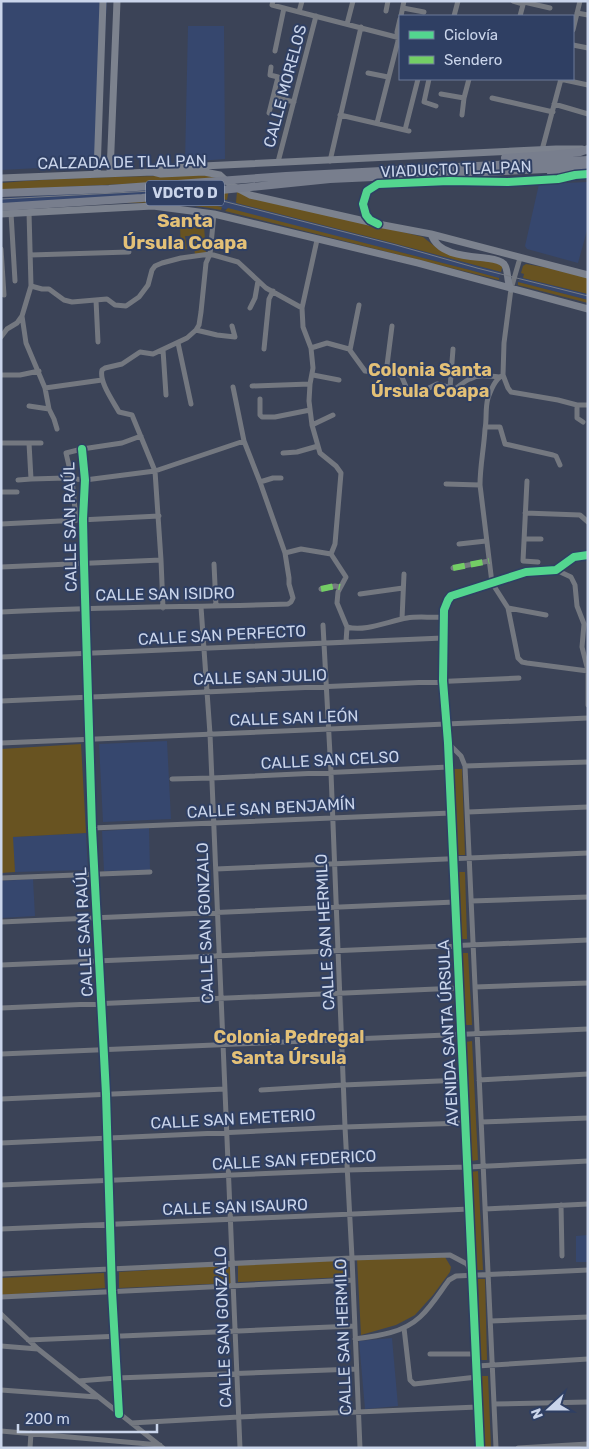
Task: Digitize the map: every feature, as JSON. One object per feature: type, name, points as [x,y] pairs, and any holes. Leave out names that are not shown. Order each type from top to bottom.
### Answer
[{"type":"highway","points":[[484,164],[498,158],[580,152],[588,149]]},
{"type":"highway","name":"VIADUCTO TLALPAN","points":[[1,207],[142,198],[287,179],[484,164],[588,160]]},
{"type":"highway","name":"VIADUCTO TLALPAN","points":[[1,193],[588,167]]},
{"type":"highway","points":[[504,170],[520,174],[563,173],[575,175]]},
{"type":"main road","points":[[96,173],[103,1]]},
{"type":"main road","points":[[110,173],[117,1]]},
{"type":"main road","points":[[99,82],[113,83]]},
{"type":"main road","points":[[98,120],[112,120]]},
{"type":"main road","name":"VIADUCTO TLALPAN","points":[[153,172],[160,168],[588,149]]},
{"type":"main road","name":"CALZADA DE TLALPAN","points":[[1,178],[96,173],[153,172],[161,174],[204,172],[220,175],[231,185],[250,194],[378,224],[431,234],[588,275]]},
{"type":"main road","name":"VIADUCTO TLALPAN","points":[[378,224],[370,220],[366,215],[363,204],[367,191],[378,184],[440,181],[508,182],[558,179],[588,174]]},
{"type":"main road","points":[[1,214],[153,206],[214,214],[418,263],[511,290],[588,309]]},
{"type":"main road","points":[[431,234],[435,243],[443,249],[502,262],[505,266],[511,290]]},
{"type":"street","points":[[299,12],[302,1]]},
{"type":"street","points":[[347,24],[353,1]]},
{"type":"street","points":[[386,12],[388,1]]},
{"type":"street","points":[[401,15],[404,1]]},
{"type":"street","points":[[454,15],[458,1]]},
{"type":"street","points":[[513,1],[550,8]]},
{"type":"street","points":[[574,26],[580,1]]},
{"type":"street","points":[[520,15],[524,2]]},
{"type":"street","points":[[273,3],[284,8],[399,37],[377,123]]},
{"type":"street","points":[[275,51],[284,8]]},
{"type":"street","points":[[403,8],[424,12]]},
{"type":"street","points":[[577,13],[588,15]]},
{"type":"street","name":"CALLE MORELOS","points":[[278,162],[316,16]]},
{"type":"street","points":[[330,161],[361,27]]},
{"type":"street","points":[[574,45],[588,48]]},
{"type":"street","points":[[269,113],[278,77],[270,75],[271,67]]},
{"type":"street","points":[[368,73],[388,77]]},
{"type":"street","points":[[340,115],[407,131],[418,80]]},
{"type":"street","points":[[429,80],[424,102],[436,106]]},
{"type":"street","points":[[462,115],[469,80]]},
{"type":"street","points":[[542,150],[561,80]]},
{"type":"street","points":[[566,80],[588,85]]},
{"type":"street","points":[[441,94],[464,98]]},
{"type":"street","points":[[273,97],[294,102]]},
{"type":"street","points":[[492,98],[552,112]]},
{"type":"street","points":[[554,104],[588,114]]},
{"type":"street","points":[[1,337],[22,316],[31,286],[29,212]]},
{"type":"street","points":[[11,213],[15,281]]},
{"type":"street","points":[[163,608],[155,471],[132,415],[119,412],[100,374],[105,368],[122,364],[140,352],[150,355],[163,350],[187,338],[196,330],[202,312],[206,263],[210,254],[214,214]]},
{"type":"street","points":[[317,240],[302,308],[303,326],[311,348],[314,368],[308,394],[312,425],[322,456],[336,466],[341,473],[335,544],[331,554]]},
{"type":"street","points":[[1,249],[4,295]]},
{"type":"street","points":[[30,255],[129,252]]},
{"type":"street","points":[[31,286],[49,289],[64,300],[72,302],[107,299],[119,306],[130,304],[139,297],[148,285],[155,266],[181,258],[210,254],[238,262],[266,288],[302,308]]},
{"type":"street","points":[[520,258],[511,290],[501,376],[512,392],[577,405],[588,405]]},
{"type":"street","points":[[250,308],[255,298],[258,281]]},
{"type":"street","points":[[264,349],[269,299],[272,291]]},
{"type":"street","points":[[96,300],[98,342]]},
{"type":"street","points":[[350,350],[359,305]]},
{"type":"street","points":[[22,316],[26,343],[39,371],[49,409],[57,429]]},
{"type":"street","points":[[196,330],[235,337],[232,326]]},
{"type":"street","points":[[386,373],[392,326]]},
{"type":"street","points":[[178,343],[192,404]]},
{"type":"street","points":[[311,348],[327,344],[350,350],[365,371],[401,375],[407,388],[411,391],[425,390],[437,384],[455,389],[478,376],[501,376]]},
{"type":"street","points":[[450,388],[453,349]]},
{"type":"street","points":[[163,350],[166,395]]},
{"type":"street","points":[[1,375],[20,375],[39,371]]},
{"type":"street","points":[[313,375],[339,380]]},
{"type":"street","points":[[501,376],[494,384],[486,405],[486,427],[480,484],[492,583],[508,608],[518,658],[522,662],[588,671]]},
{"type":"street","points":[[45,388],[102,380]]},
{"type":"street","points":[[252,386],[310,384]]},
{"type":"street","points":[[233,387],[244,441],[285,553],[305,549],[331,554]]},
{"type":"street","points":[[260,400],[260,415],[262,418],[310,410]]},
{"type":"street","points":[[577,405],[577,418],[583,422]]},
{"type":"street","points":[[29,406],[49,409]]},
{"type":"street","points":[[312,425],[333,415]]},
{"type":"street","points":[[486,427],[500,427],[505,444],[556,456],[560,466]]},
{"type":"street","points":[[76,519],[72,479],[66,453],[122,443],[141,436]]},
{"type":"street","points":[[18,480],[85,480],[155,471],[244,441]]},
{"type":"street","points":[[1,443],[41,443]]},
{"type":"street","points":[[29,443],[31,480]]},
{"type":"street","points":[[283,453],[297,452],[318,446]]},
{"type":"street","name":"CALLE SAN RAÚL","points":[[82,449],[85,480],[83,519],[92,828],[106,1094],[112,1291],[120,1414]]},
{"type":"street","points":[[260,482],[281,478]]},
{"type":"street","points":[[526,481],[523,561],[538,562]]},
{"type":"street","points":[[446,484],[480,484]]},
{"type":"street","points":[[1,492],[18,492]]},
{"type":"street","points":[[525,513],[580,515],[588,522]]},
{"type":"street","points":[[1,524],[159,516]]},
{"type":"street","points":[[524,539],[541,539]]},
{"type":"street","points":[[459,544],[486,541]]},
{"type":"street","name":"CALLE SAN ISIDRO","points":[[1,612],[85,608],[163,608],[288,604],[293,598],[285,553]]},
{"type":"street","points":[[331,554],[346,574],[337,597],[337,602],[347,627],[346,642]]},
{"type":"street","points":[[556,570],[574,557],[588,555]]},
{"type":"street","points":[[1,567],[161,560]]},
{"type":"street","points":[[453,568],[488,562]]},
{"type":"street","points":[[214,564],[216,606]]},
{"type":"street","points":[[347,627],[357,628],[392,623],[409,618],[443,618],[446,604],[451,596],[526,572],[556,570],[571,577],[575,585],[577,606],[584,624],[582,647],[588,671],[588,704]]},
{"type":"street","points":[[402,619],[404,574]]},
{"type":"street","points":[[322,589],[335,586],[340,587]]},
{"type":"street","points":[[360,594],[404,588]]},
{"type":"street","name":"CALLE SAN GONZALO","points":[[202,607],[212,778],[240,1448]]},
{"type":"street","points":[[508,608],[546,615]]},
{"type":"street","name":"AVENIDA SANTA ÚRSULA","points":[[443,618],[443,681],[452,813],[480,1448]]},
{"type":"street","name":"CALLE SAN HERMILO","points":[[323,625],[360,1448]]},
{"type":"street","name":"CALLE SAN PERFECTO","points":[[1,657],[443,638]]},
{"type":"street","name":"CALLE SAN JULIO","points":[[1,701],[519,678]]},
{"type":"street","name":"CALLE SAN LEÓN","points":[[1,743],[588,718]]},
{"type":"street","points":[[448,743],[461,756],[466,766],[588,762]]},
{"type":"street","name":"AVENIDA SANTA ÚRSULA","points":[[466,766],[482,1166],[496,1448]]},
{"type":"street","name":"CALLE SAN CELSO","points":[[172,779],[449,767]]},
{"type":"street","points":[[468,812],[588,807]]},
{"type":"street","name":"CALLE SAN BENJAMÍN","points":[[92,828],[452,813]]},
{"type":"street","points":[[216,869],[588,854]]},
{"type":"street","points":[[1,878],[150,872]]},
{"type":"street","points":[[471,901],[588,896]]},
{"type":"street","points":[[1,922],[456,902]]},
{"type":"street","points":[[1,965],[588,940]]},
{"type":"street","points":[[475,987],[588,983]]},
{"type":"street","points":[[1,1008],[460,988]]},
{"type":"street","points":[[1,1054],[588,1029]]},
{"type":"street","points":[[479,1080],[588,1074]]},
{"type":"street","points":[[261,1090],[463,1080]]},
{"type":"street","points":[[1,1099],[225,1089]]},
{"type":"street","points":[[481,1122],[588,1118]]},
{"type":"street","name":"CALLE SAN EMETERIO","points":[[1,1143],[345,1126],[466,1123]]},
{"type":"street","name":"CALLE SAN FEDERICO","points":[[1,1185],[588,1161]]},
{"type":"street","points":[[485,1210],[588,1204]]},
{"type":"street","points":[[561,1205],[562,1256]]},
{"type":"street","name":"CALLE SAN ISAURO","points":[[1,1229],[470,1209]]},
{"type":"street","points":[[1,1274],[450,1255],[467,1264],[472,1276]]},
{"type":"street","points":[[355,1339],[376,1336],[404,1328],[414,1322],[422,1315],[449,1280],[456,1276],[588,1270]]},
{"type":"street","points":[[1,1297],[352,1280]]},
{"type":"street","points":[[1,1314],[38,1349],[162,1447]]},
{"type":"street","points":[[491,1321],[588,1317]]},
{"type":"street","points":[[28,1340],[354,1326]]},
{"type":"street","points":[[404,1328],[410,1380],[412,1383],[477,1376]]},
{"type":"street","points":[[1,1346],[38,1349]]},
{"type":"street","points":[[430,1354],[476,1354]]},
{"type":"street","points":[[477,1366],[588,1359]]},
{"type":"street","points":[[78,1381],[356,1369]]},
{"type":"street","points":[[1,1390],[98,1397]]},
{"type":"street","points":[[494,1404],[588,1402]]},
{"type":"street","points":[[131,1423],[478,1407]]},
{"type":"street","points":[[1,1431],[162,1447]]},
{"type":"street","points":[[30,1448],[31,1433]]},
{"type":"street","points":[[518,1448],[588,1444]]},
{"type":"shaded area","points":[[1,1],[107,1],[97,165],[1,170]]},
{"type":"shaded area","points":[[188,26],[224,26],[225,159],[185,162]]},
{"type":"shaded area","points":[[199,175],[220,179],[219,189],[229,189],[227,200],[165,190],[165,182],[1,190],[1,183],[26,181]]},
{"type":"shaded area","points":[[588,182],[588,227],[578,263],[527,249],[525,246],[539,184]]},
{"type":"shaded area","points":[[150,189],[211,196],[501,272],[499,278],[197,202],[1,203],[1,198]]},
{"type":"shaded area","points":[[237,191],[423,237],[438,249],[498,262],[504,268],[502,268],[501,272],[236,203]]},
{"type":"shaded area","points":[[154,197],[222,207],[221,210],[172,204],[123,203]]},
{"type":"shaded area","points":[[228,208],[466,269],[499,278],[499,280],[225,211]]},
{"type":"shaded area","points":[[180,226],[204,226],[206,254],[195,255],[193,236],[185,236],[187,249],[181,250]]},
{"type":"shaded area","points":[[526,264],[588,278],[588,294],[523,278],[524,274],[521,273],[523,266]]},
{"type":"shaded area","points":[[520,277],[588,294],[588,300],[518,282]]},
{"type":"shaded area","points":[[518,282],[588,300],[588,303],[518,285]]},
{"type":"shaded area","points":[[167,741],[171,819],[103,822],[99,744]]},
{"type":"shaded area","points":[[81,744],[86,833],[13,837],[15,872],[1,873],[1,749]]},
{"type":"shaded area","points":[[454,769],[462,769],[465,855],[457,855]]},
{"type":"shaded area","points":[[149,828],[150,870],[104,871],[102,831]]},
{"type":"shaded area","points":[[86,833],[88,870],[15,872],[12,837]]},
{"type":"shaded area","points":[[457,872],[465,872],[467,939],[460,939]]},
{"type":"shaded area","points":[[33,879],[35,916],[1,918],[1,881]]},
{"type":"shaded area","points":[[461,953],[468,953],[472,1025],[464,1025]]},
{"type":"shaded area","points":[[472,1041],[478,1160],[471,1161],[465,1042]]},
{"type":"shaded area","points":[[478,1171],[483,1270],[477,1270],[471,1172]]},
{"type":"shaded area","points":[[588,1235],[588,1262],[576,1262],[576,1236]]},
{"type":"shaded area","points":[[445,1257],[451,1267],[450,1272],[415,1315],[396,1325],[361,1335],[357,1259]]},
{"type":"shaded area","points":[[346,1259],[346,1277],[238,1282],[238,1265]]},
{"type":"shaded area","points":[[230,1265],[231,1283],[119,1288],[119,1272]]},
{"type":"shaded area","points":[[104,1273],[105,1288],[1,1295],[1,1278]]},
{"type":"shaded area","points":[[478,1279],[485,1279],[487,1360],[480,1360]]},
{"type":"shaded area","points":[[392,1338],[398,1406],[365,1409],[359,1341]]},
{"type":"shaded area","points":[[481,1376],[488,1376],[491,1448],[484,1448]]},
{"type":"tram line","points":[[1,199],[152,191],[203,196],[588,296]]},
{"type":"marked path","points":[[453,568],[489,561]]},
{"type":"marked path","points":[[321,589],[335,586],[340,587]]},
{"type":"cycle path","points":[[378,224],[370,220],[366,215],[363,204],[367,191],[378,184],[449,181],[508,182],[558,179],[588,174]]},
{"type":"cycle path","points":[[82,449],[85,480],[83,519],[92,828],[106,1094],[112,1291],[119,1414]]},
{"type":"cycle path","points":[[480,1448],[448,743],[443,681],[444,610],[451,596],[526,572],[556,570],[574,557],[588,555]]},
{"type":"district","name":"Santa Úrsula Coapa","points":[[185,231]]},
{"type":"district","name":"Colonia Santa Úrsula Coapa","points":[[430,380]]},
{"type":"district","name":"Colonia Pedregal Santa Úrsula","points":[[289,1047]]}]
